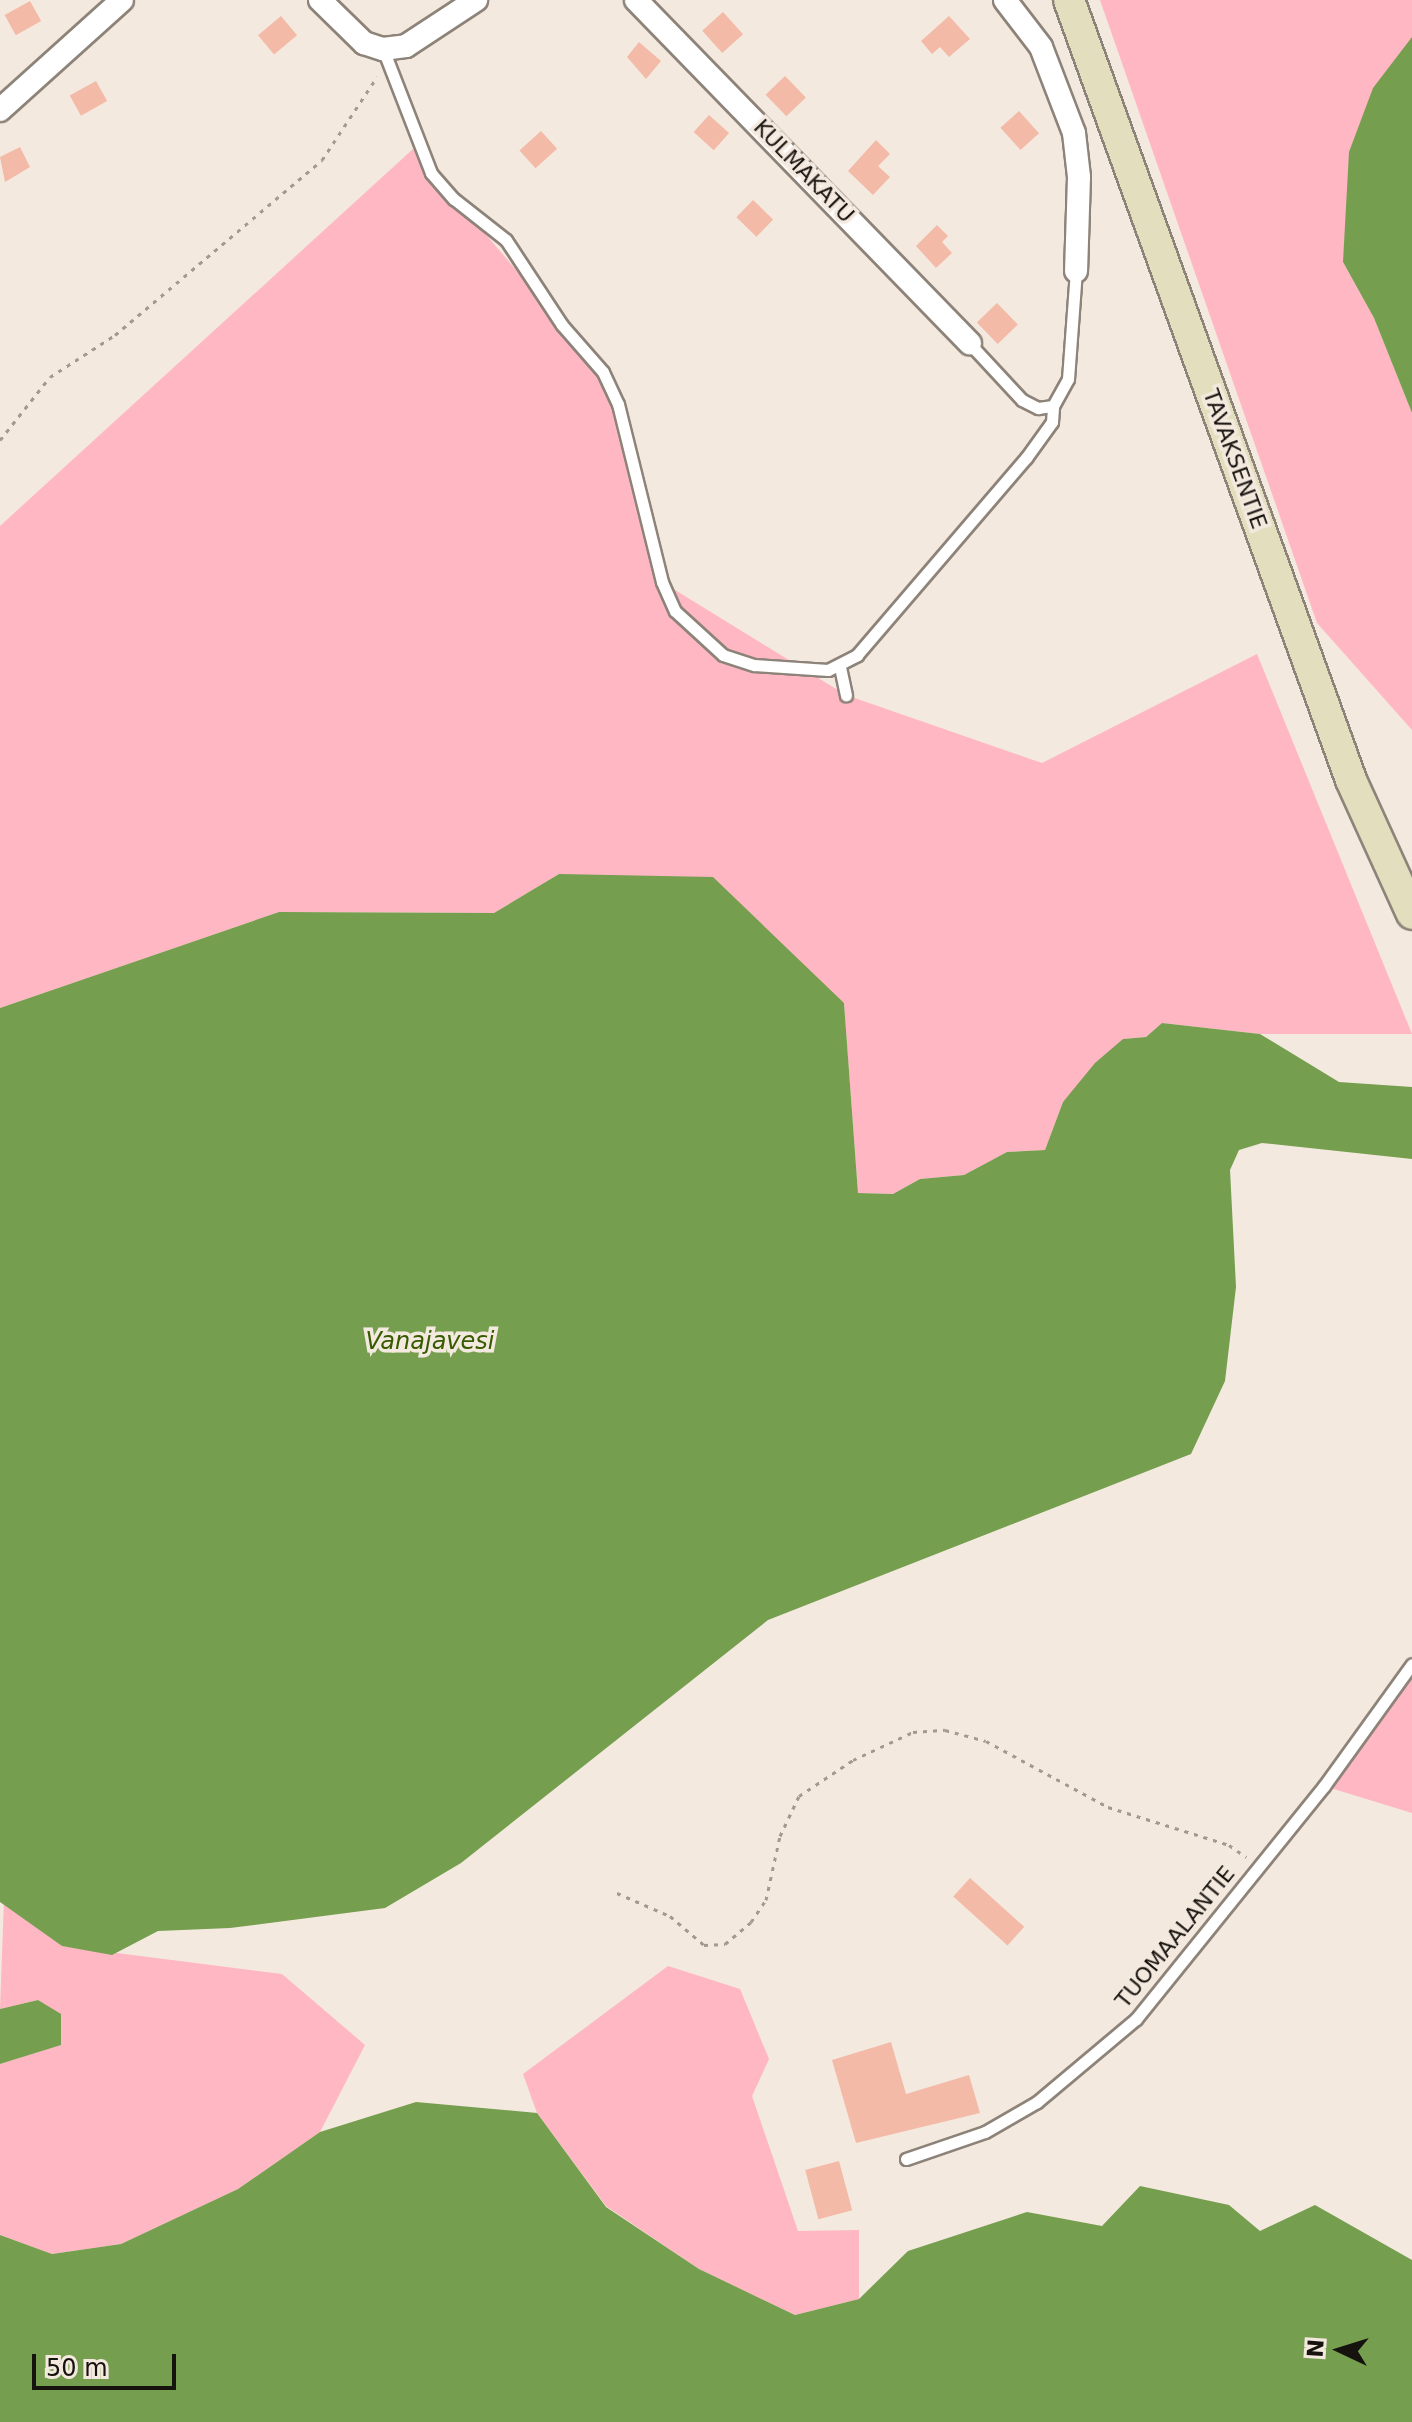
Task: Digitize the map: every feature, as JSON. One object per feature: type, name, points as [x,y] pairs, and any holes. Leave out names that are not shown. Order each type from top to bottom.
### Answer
[{"type":"main road","name":"TAVAKSENTIE","points":[[1069,0],[1351,780],[1412,914]]},
{"type":"street","points":[[0,110],[122,0]]},
{"type":"street","points":[[320,0],[354,35],[385,55],[406,46],[476,0]]},
{"type":"street","name":"KULMAKATU","points":[[636,0],[970,344]]},
{"type":"street","points":[[1005,0],[1041,47],[1074,133],[1079,177],[1076,271]]},
{"type":"lane","points":[[385,55],[431,173],[454,199],[506,240],[562,325],[603,372],[618,404],[662,582],[675,611],[723,655],[754,665],[840,667],[857,655],[1026,458],[1052,422],[1053,406],[1068,379],[1076,271]]},
{"type":"lane","points":[[970,344],[1022,400],[1038,408],[1053,406]]},
{"type":"lane","points":[[840,667],[846,695]]},
{"type":"lane","name":"TUOMAALANTIE","points":[[906,2159],[985,2132],[1037,2102],[1097,2056],[1136,2019],[1324,1786],[1412,1664]]},
{"type":"path","points":[[0,440],[50,377],[115,335],[322,160],[385,55]]},
{"type":"path","points":[[617,1893],[670,1916],[704,1945],[725,1944],[751,1922],[766,1900],[780,1836],[799,1796],[853,1760],[901,1738],[945,1730],[986,1741],[1108,1807],[1229,1845],[1259,1866]]},
{"type":"shaded area","points":[[1100,0],[1412,0],[1412,37],[1343,262],[1374,318],[1412,413],[1412,730],[1317,623]]},
{"type":"shaded area","points":[[413,149],[603,372],[662,582],[846,695],[1042,763],[1257,654],[1412,1034],[1260,1034],[1162,1023],[1146,1037],[1123,1039],[1063,1102],[1045,1150],[1007,1152],[964,1175],[920,1179],[893,1194],[858,1193],[844,1003],[559,874],[494,913],[279,912],[0,1008],[0,526]]},
{"type":"shaded area","points":[[1412,1664],[1412,1813],[1324,1786]]},
{"type":"shaded area","points":[[4,1900],[62,1946],[282,1974],[365,2045],[320,2132],[238,2189],[121,2244],[52,2254],[0,2235],[0,2064],[60,2045],[61,2015],[38,2000],[0,2009]]},
{"type":"shaded area","points":[[668,1966],[740,1989],[769,2059],[752,2096],[798,2231],[859,2230],[859,2299],[795,2315],[699,2269],[606,2206],[537,2113],[523,2074]]},
{"type":"water","points":[[1412,37],[1412,413],[1374,318],[1343,262],[1349,152],[1373,88]]},
{"type":"water","name":"Vanajavesi","points":[[559,874],[713,877],[844,1003],[858,1193],[893,1194],[920,1179],[964,1175],[1007,1152],[1045,1150],[1063,1102],[1095,1063],[1123,1039],[1146,1037],[1162,1023],[1260,1034],[1339,1082],[1412,1087],[1412,1159],[1262,1143],[1239,1150],[1230,1170],[1236,1287],[1225,1381],[1191,1454],[768,1620],[461,1863],[385,1908],[230,1928],[158,1931],[112,1955],[62,1946],[0,1902],[0,1008],[279,912],[494,913]]},
{"type":"water","points":[[38,2000],[61,2014],[61,2045],[0,2064],[0,2009]]},
{"type":"water","points":[[416,2102],[537,2113],[606,2207],[699,2269],[795,2315],[859,2299],[908,2251],[1027,2212],[1102,2226],[1140,2186],[1229,2205],[1260,2231],[1315,2205],[1412,2260],[1412,2422],[0,2422],[0,2235],[52,2254],[121,2244],[238,2189],[320,2132]]},
{"type":"building","points":[[30,1],[41,21],[16,35],[5,15]]},
{"type":"building","points":[[723,12],[743,34],[722,53],[702,31]]},
{"type":"building","points":[[281,16],[297,35],[274,54],[258,35]]},
{"type":"building","points":[[949,16],[970,39],[949,57],[940,47],[932,54],[921,41]]},
{"type":"building","points":[[639,42],[661,61],[646,79],[627,57]]},
{"type":"building","points":[[785,76],[806,98],[786,116],[766,95]]},
{"type":"building","points":[[96,81],[107,101],[81,116],[70,96]]},
{"type":"building","points":[[1019,111],[1039,133],[1020,150],[1000,128]]},
{"type":"building","points":[[709,115],[729,133],[714,150],[694,132]]},
{"type":"building","points":[[541,131],[557,149],[536,168],[519,150]]},
{"type":"building","points":[[876,140],[890,154],[878,166],[890,177],[873,195],[848,171]]},
{"type":"building","points":[[20,147],[30,167],[5,182],[0,157]]},
{"type":"building","points":[[753,200],[773,219],[756,237],[736,217]]},
{"type":"building","points":[[937,225],[948,236],[942,242],[952,253],[936,268],[916,246]]},
{"type":"building","points":[[997,303],[1018,325],[998,344],[977,322]]},
{"type":"building","points":[[970,1878],[1024,1927],[1008,1945],[953,1897]]},
{"type":"building","points":[[891,2042],[906,2094],[969,2075],[980,2113],[856,2143],[832,2060]]},
{"type":"building","points":[[839,2161],[852,2210],[818,2219],[805,2170]]}]
